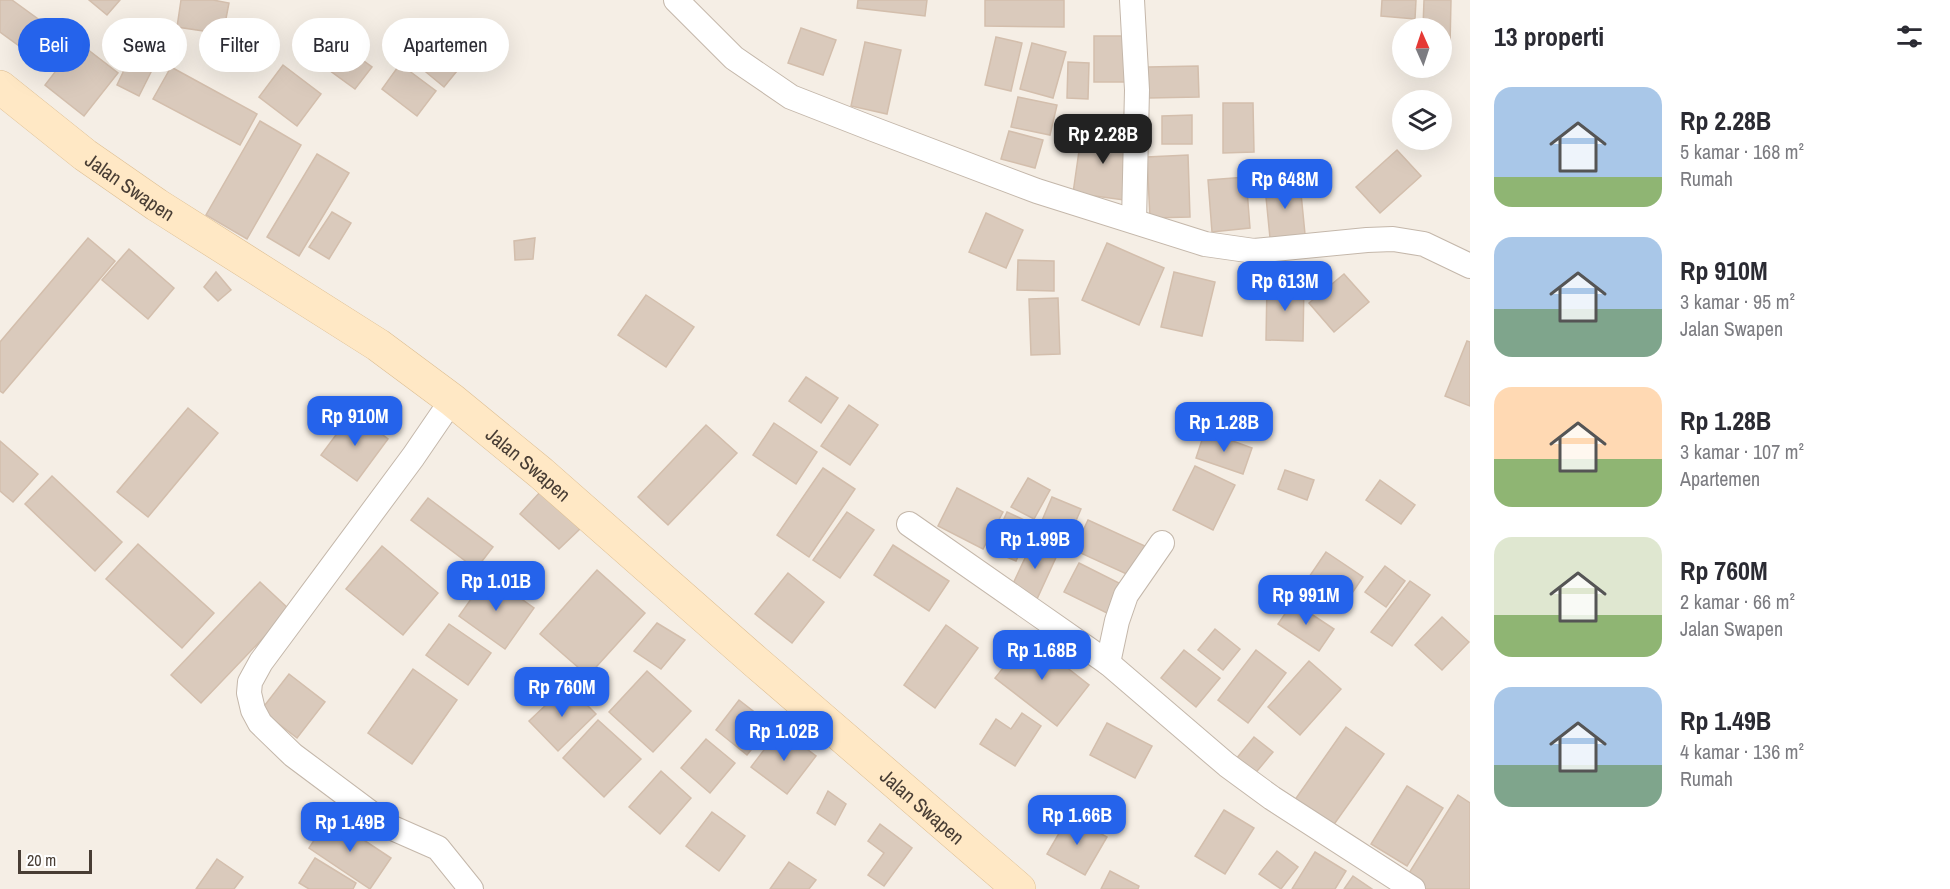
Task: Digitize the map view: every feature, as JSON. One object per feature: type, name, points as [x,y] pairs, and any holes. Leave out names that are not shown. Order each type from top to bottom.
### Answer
[{"type":"main road","name":"Jalan Swapen","points":[[0,87],[86,155],[157,205],[378,345],[452,400],[541,472],[757,663],[1019,889]]},
{"type":"street","points":[[676,0],[734,57],[791,97],[1037,191],[1205,243],[1254,251],[1393,239],[1424,243],[1470,266]]},
{"type":"street","points":[[1132,0],[1137,90],[1134,220]]},
{"type":"street","points":[[452,400],[413,457],[261,662],[250,682],[249,693],[253,710],[260,723],[293,755],[388,826],[438,848],[471,889]]},
{"type":"street","points":[[909,524],[1108,663],[1236,772],[1281,804],[1413,889]]},
{"type":"street","points":[[1108,663],[1121,606],[1126,595],[1162,543]]},
{"type":"building","points":[[0,0],[12,0],[37,18],[18,18],[18,45],[0,32]]},
{"type":"building","points":[[89,0],[120,0],[107,15]]},
{"type":"building","points":[[181,0],[213,0],[229,3],[226,18],[199,18],[199,30],[187,29],[187,18],[178,18]]},
{"type":"building","points":[[858,0],[927,0],[925,16],[857,8]]},
{"type":"building","points":[[985,0],[1064,0],[1064,27],[985,26]]},
{"type":"building","points":[[1382,0],[1416,0],[1415,18],[1381,16]]},
{"type":"building","points":[[1424,0],[1451,0],[1451,18],[1423,18]]},
{"type":"building","points":[[801,28],[836,40],[823,75],[788,63]]},
{"type":"building","points":[[1094,36],[1125,36],[1125,82],[1094,82]]},
{"type":"building","points":[[996,37],[1022,43],[1011,91],[985,85]]},
{"type":"building","points":[[865,42],[901,50],[887,114],[851,106]]},
{"type":"building","points":[[1032,43],[1066,52],[1053,98],[1020,89]]},
{"type":"building","points":[[90,51],[102,61],[102,72],[118,73],[84,116],[45,85],[55,72],[90,72]]},
{"type":"building","points":[[1068,62],[1089,63],[1088,99],[1067,98]]},
{"type":"building","points":[[283,65],[321,94],[297,126],[259,97],[280,72]]},
{"type":"building","points":[[1198,66],[1199,97],[1149,98],[1148,67]]},
{"type":"building","points":[[123,72],[151,72],[139,96],[117,85]]},
{"type":"building","points":[[168,72],[180,72],[257,114],[240,145],[153,99]]},
{"type":"building","points":[[332,72],[368,72],[355,89]]},
{"type":"building","points":[[394,72],[411,72],[436,91],[417,116],[382,89]]},
{"type":"building","points":[[426,72],[456,72],[444,87]]},
{"type":"building","points":[[1018,97],[1057,105],[1050,135],[1011,127]]},
{"type":"building","points":[[1223,103],[1253,103],[1254,152],[1223,153]]},
{"type":"building","points":[[1192,115],[1192,144],[1162,144],[1162,116]]},
{"type":"building","points":[[260,121],[301,145],[247,239],[206,215]]},
{"type":"building","points":[[1082,130],[1132,137],[1124,200],[1073,193]]},
{"type":"building","points":[[1009,131],[1043,140],[1035,168],[1001,159]]},
{"type":"building","points":[[1397,150],[1421,176],[1380,213],[1356,187]]},
{"type":"building","points":[[317,154],[349,173],[299,256],[267,237]]},
{"type":"building","points":[[1188,155],[1190,217],[1150,218],[1147,157]]},
{"type":"building","points":[[1246,177],[1250,228],[1212,232],[1208,180]]},
{"type":"building","points":[[1300,183],[1305,234],[1270,238],[1265,187]]},
{"type":"building","points":[[332,212],[351,223],[329,259],[309,247]]},
{"type":"building","points":[[986,213],[1023,230],[1006,268],[969,252]]},
{"type":"building","points":[[88,238],[115,261],[3,393],[0,391],[0,342]]},
{"type":"building","points":[[535,238],[533,259],[515,260],[514,241]]},
{"type":"building","points":[[1107,243],[1164,268],[1139,325],[1082,300]]},
{"type":"building","points":[[129,249],[174,288],[148,319],[102,280]]},
{"type":"building","points":[[1018,260],[1054,261],[1054,291],[1017,290]]},
{"type":"building","points":[[216,272],[231,290],[218,301],[204,287]]},
{"type":"building","points":[[1174,272],[1215,282],[1202,336],[1161,327]]},
{"type":"building","points":[[1344,274],[1369,302],[1334,332],[1309,303]]},
{"type":"building","points":[[1267,283],[1304,283],[1303,341],[1266,340]]},
{"type":"building","points":[[646,295],[694,327],[666,367],[618,335]]},
{"type":"building","points":[[1058,298],[1060,354],[1031,355],[1029,299]]},
{"type":"building","points":[[1467,341],[1470,342],[1470,406],[1445,396]]},
{"type":"building","points":[[806,377],[838,398],[821,423],[789,401]]},
{"type":"building","points":[[849,405],[878,425],[850,465],[821,446]]},
{"type":"building","points":[[188,408],[218,433],[148,517],[117,492]]},
{"type":"building","points":[[353,412],[388,439],[357,481],[321,455]]},
{"type":"building","points":[[774,423],[817,452],[796,484],[753,455]]},
{"type":"building","points":[[706,425],[737,453],[668,525],[638,497]]},
{"type":"building","points":[[1205,431],[1252,448],[1243,474],[1196,458]]},
{"type":"building","points":[[0,441],[38,474],[13,502],[0,491]]},
{"type":"building","points":[[1195,466],[1235,485],[1213,530],[1173,510]]},
{"type":"building","points":[[823,468],[855,489],[809,557],[777,535]]},
{"type":"building","points":[[1285,470],[1314,480],[1307,500],[1278,489]]},
{"type":"building","points":[[52,476],[122,542],[95,571],[25,504]]},
{"type":"building","points":[[1028,478],[1050,490],[1034,519],[1011,507]]},
{"type":"building","points":[[1380,480],[1415,505],[1401,524],[1366,500]]},
{"type":"building","points":[[957,488],[1003,512],[983,549],[938,526]]},
{"type":"building","points":[[541,491],[581,528],[559,549],[520,514]]},
{"type":"building","points":[[1052,497],[1081,509],[1064,549],[1035,537]]},
{"type":"building","points":[[428,498],[493,547],[476,569],[411,520]]},
{"type":"building","points":[[847,512],[874,530],[840,578],[813,560]]},
{"type":"building","points":[[1007,512],[1033,524],[1016,561],[990,550]]},
{"type":"building","points":[[1088,520],[1145,546],[1131,576],[1074,550]]},
{"type":"building","points":[[1033,541],[1058,553],[1037,599],[1011,588]]},
{"type":"building","points":[[138,544],[214,613],[182,648],[106,579]]},
{"type":"building","points":[[893,545],[949,581],[929,611],[874,575]]},
{"type":"building","points":[[382,546],[438,593],[403,635],[346,589]]},
{"type":"building","points":[[1326,552],[1363,577],[1346,602],[1309,577]]},
{"type":"building","points":[[1079,563],[1123,585],[1109,614],[1064,592]]},
{"type":"building","points":[[1385,566],[1405,581],[1386,607],[1365,592]]},
{"type":"building","points":[[597,570],[645,613],[588,676],[540,634]]},
{"type":"building","points":[[788,573],[824,602],[792,643],[755,614]]},
{"type":"building","points":[[488,575],[534,608],[505,649],[459,616]]},
{"type":"building","points":[[1410,581],[1430,595],[1392,646],[1371,632]]},
{"type":"building","points":[[260,582],[290,610],[201,703],[171,675]]},
{"type":"building","points":[[1293,602],[1334,629],[1319,651],[1278,624]]},
{"type":"building","points":[[1442,617],[1469,642],[1442,670],[1415,645]]},
{"type":"building","points":[[657,623],[685,640],[661,669],[634,651]]},
{"type":"building","points":[[449,624],[491,653],[468,685],[426,655]]},
{"type":"building","points":[[946,625],[978,648],[935,708],[904,685]]},
{"type":"building","points":[[1215,629],[1240,649],[1223,670],[1198,650]]},
{"type":"building","points":[[1028,637],[1089,685],[1057,726],[995,678]]},
{"type":"building","points":[[1184,650],[1220,678],[1196,707],[1161,678]]},
{"type":"building","points":[[1256,650],[1286,673],[1248,723],[1218,700]]},
{"type":"building","points":[[1309,661],[1341,689],[1300,735],[1268,707]]},
{"type":"building","points":[[413,669],[457,700],[412,764],[368,733]]},
{"type":"building","points":[[647,671],[691,711],[653,752],[609,712]]},
{"type":"building","points":[[289,674],[325,702],[297,738],[261,710]]},
{"type":"building","points":[[567,685],[596,714],[558,751],[529,721]]},
{"type":"building","points":[[739,700],[771,725],[747,755],[716,730]]},
{"type":"building","points":[[1022,713],[1041,726],[1015,766],[980,744],[996,719],[1011,729]]},
{"type":"building","points":[[598,720],[641,759],[604,797],[563,758]]},
{"type":"building","points":[[1107,723],[1152,746],[1135,778],[1090,755]]},
{"type":"building","points":[[1346,727],[1384,754],[1330,830],[1292,804]]},
{"type":"building","points":[[780,729],[816,756],[787,794],[751,767]]},
{"type":"building","points":[[1254,737],[1273,752],[1253,776],[1236,759]]},
{"type":"building","points":[[706,739],[735,763],[710,793],[681,768]]},
{"type":"building","points":[[661,771],[691,798],[660,834],[629,807]]},
{"type":"building","points":[[1407,786],[1443,808],[1407,866],[1371,844]]},
{"type":"building","points":[[828,791],[846,804],[835,825],[817,813]]},
{"type":"building","points":[[1458,795],[1470,803],[1470,889],[1417,889],[1404,881]]},
{"type":"building","points":[[1224,810],[1254,828],[1225,874],[1195,856]]},
{"type":"building","points":[[712,812],[745,836],[719,871],[686,846]]},
{"type":"building","points":[[1069,816],[1107,837],[1085,875],[1047,854]]},
{"type":"building","points":[[329,817],[391,858],[370,889],[309,848]]},
{"type":"building","points":[[880,824],[912,848],[884,886],[868,875],[884,853],[868,841]]},
{"type":"building","points":[[1277,851],[1298,867],[1281,889],[1259,874]]},
{"type":"building","points":[[1315,852],[1346,871],[1335,889],[1292,889]]},
{"type":"building","points":[[315,858],[356,883],[353,889],[309,889],[299,883]]},
{"type":"building","points":[[217,859],[243,877],[234,889],[196,889]]},
{"type":"building","points":[[789,862],[816,880],[809,889],[770,889]]},
{"type":"building","points":[[1110,871],[1139,886],[1138,889],[1101,889]]},
{"type":"building","points":[[1353,876],[1372,889],[1344,889]]}]
